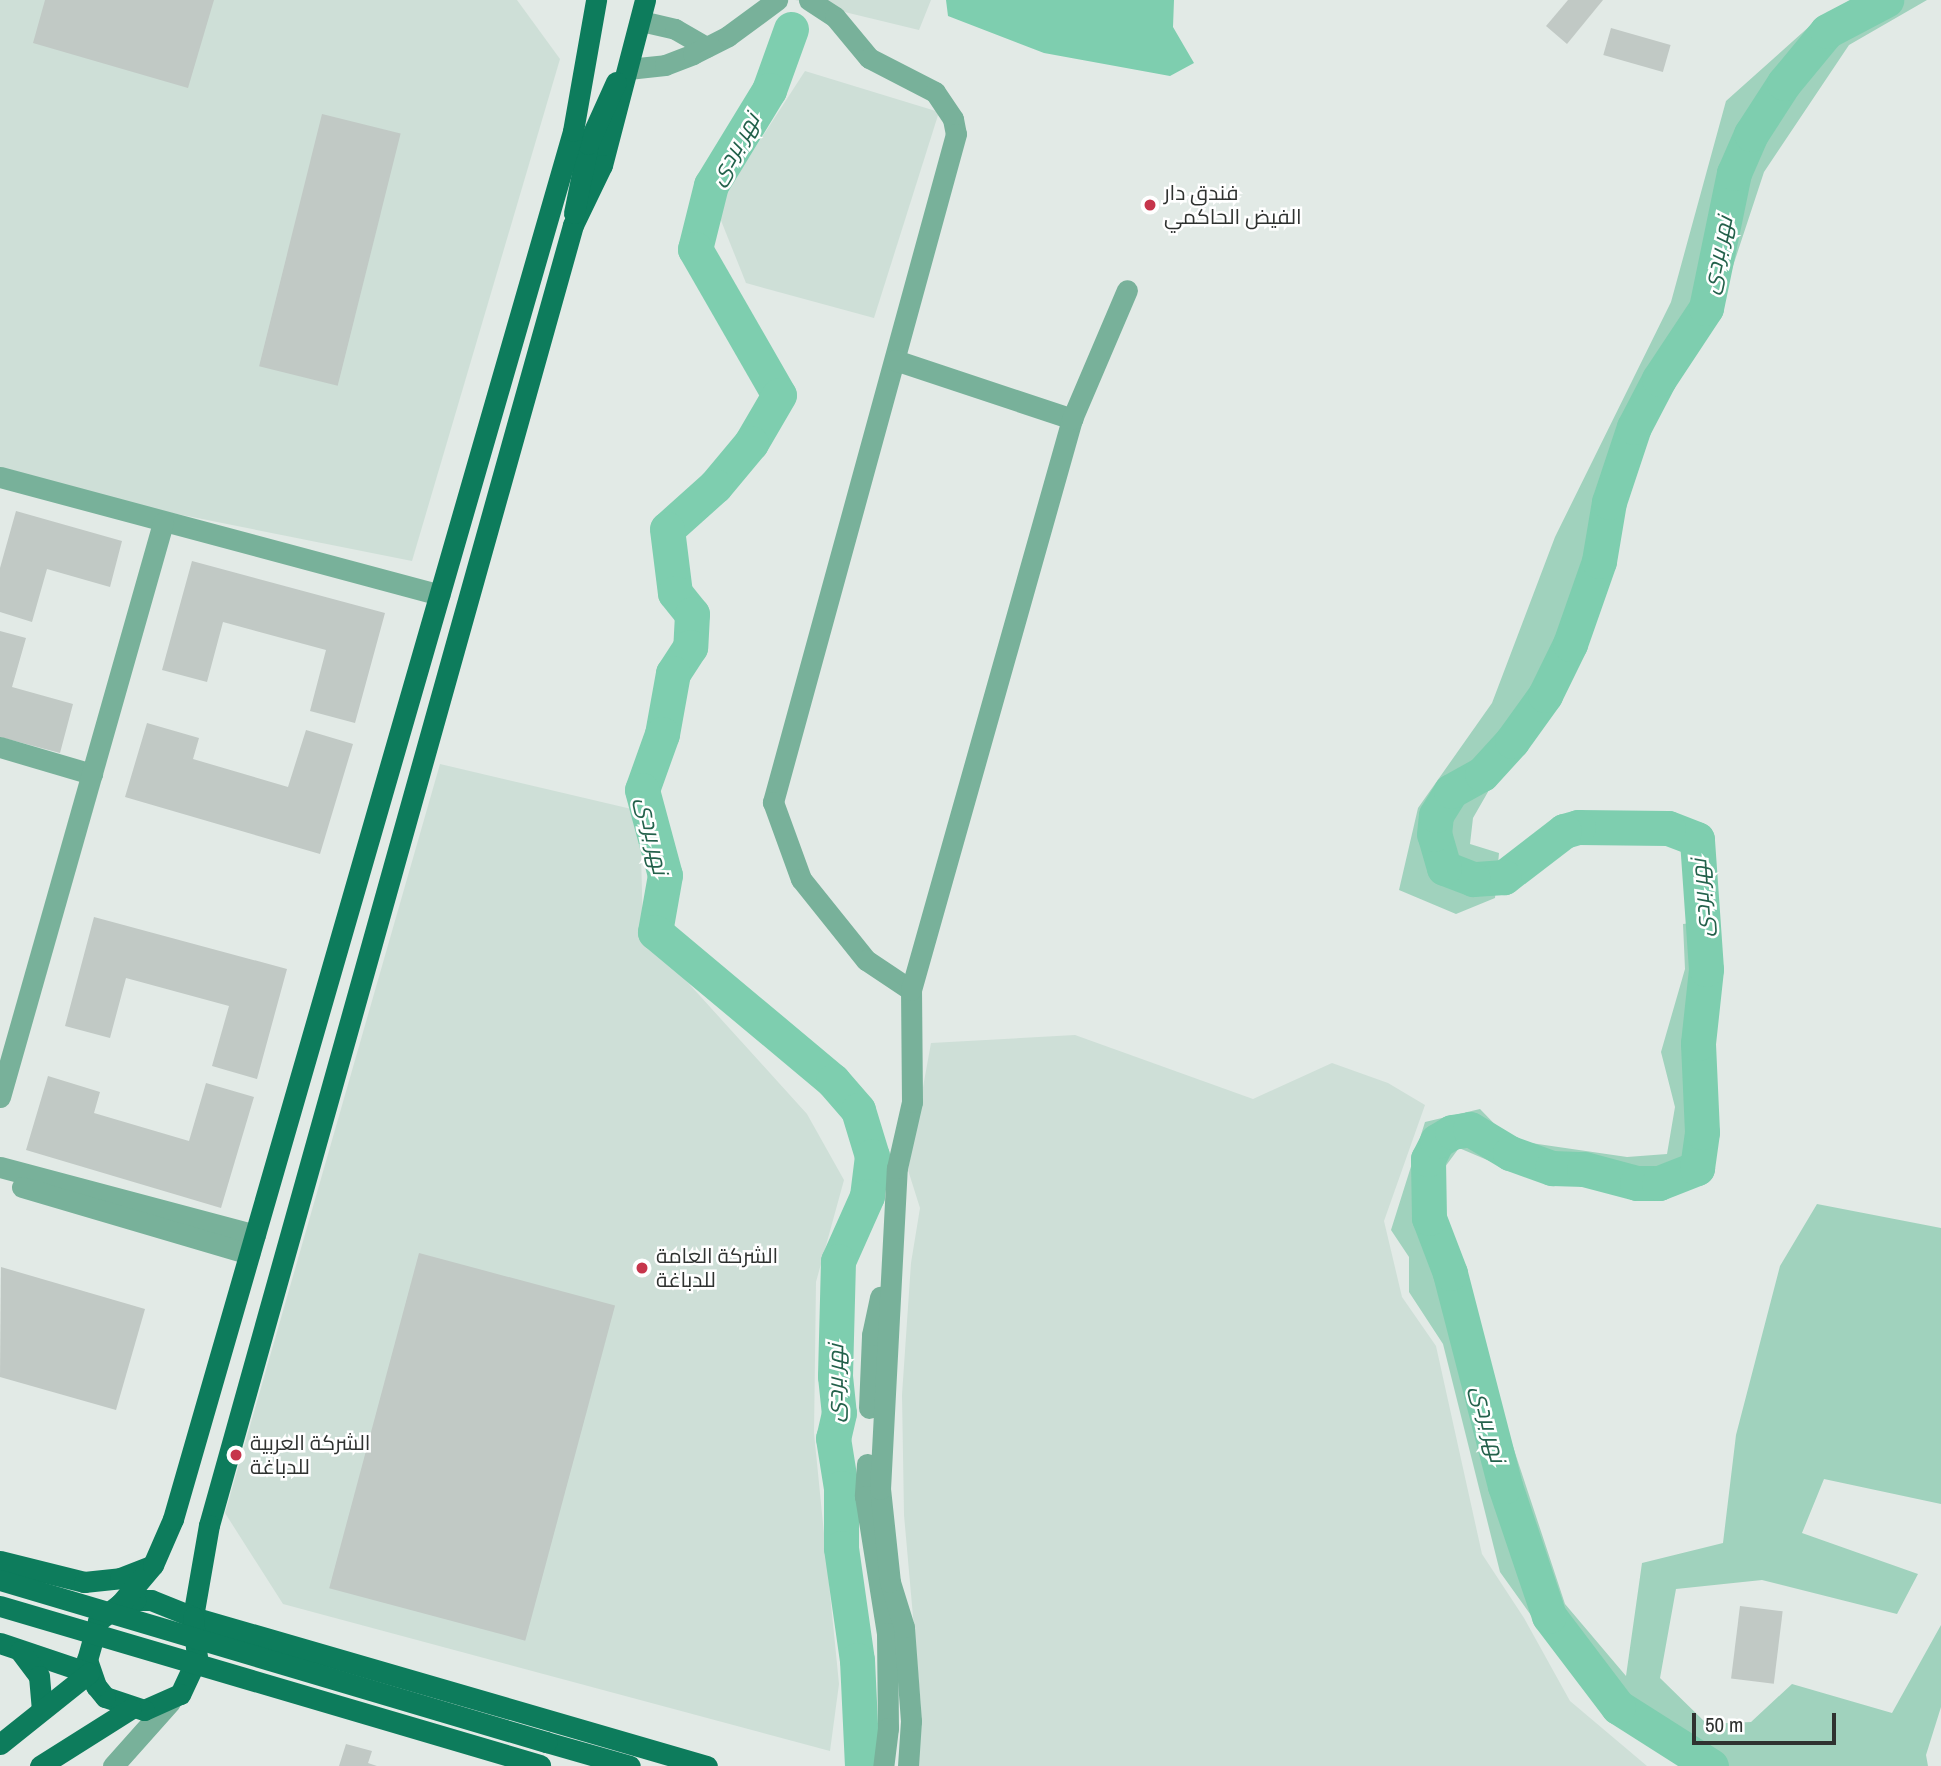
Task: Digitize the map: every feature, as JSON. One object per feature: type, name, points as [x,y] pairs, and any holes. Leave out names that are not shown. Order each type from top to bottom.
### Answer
[{"type":"main road","points":[[131,1709],[105,1697],[89,1673],[87,1646],[91,1633],[108,1611],[120,1604],[153,1565],[173,1519],[573,131],[592,3]]},
{"type":"main road","points":[[40,1766],[131,1709],[170,1702],[194,1671],[192,1617],[209,1525],[573,225],[601,164],[643,10]]},
{"type":"main road","points":[[0,1561],[84,1582],[120,1578],[153,1565]]},
{"type":"main road","points":[[0,1580],[629,1766]]},
{"type":"main road","points":[[120,1604],[151,1601],[192,1617],[707,1766]]},
{"type":"main road","points":[[0,1606],[541,1766]]},
{"type":"main road","points":[[9,1647],[89,1673]]},
{"type":"main road","points":[[9,1647],[39,1676],[42,1710]]},
{"type":"main road","points":[[0,1744],[89,1673]]},
{"type":"street","points":[[628,69],[665,65],[706,47],[777,0]]},
{"type":"street","points":[[810,0],[835,17],[869,58],[935,92],[953,118],[955,150],[773,802],[801,879],[866,960],[911,990]]},
{"type":"street","points":[[643,10],[706,47]]},
{"type":"street","points":[[908,1766],[911,1721],[904,1627],[890,1582],[880,1489],[897,1213],[897,1168],[912,1102],[911,990],[1072,419],[1127,290]]},
{"type":"street","points":[[895,360],[1072,419]]},
{"type":"street","points":[[0,477],[163,523],[439,595]]},
{"type":"street","points":[[0,1097],[163,523]]},
{"type":"street","points":[[0,747],[92,774]]},
{"type":"street","points":[[0,1167],[252,1245]]},
{"type":"street","points":[[0,1180],[252,1245]]},
{"type":"street","points":[[883,1766],[888,1728],[887,1633],[865,1496],[873,1335],[897,1213]]},
{"type":"street","points":[[113,1766],[170,1702]]},
{"type":"shaded area","points":[[0,0],[517,0],[560,59],[412,561],[142,507],[0,468]]},
{"type":"shaded area","points":[[795,0],[931,0],[919,30]]},
{"type":"shaded area","points":[[946,0],[1174,0],[1173,27],[1194,63],[1170,76],[1044,53],[948,16]]},
{"type":"shaded area","points":[[1851,0],[1927,0],[1849,45],[1764,172],[1731,272],[1640,436],[1586,621],[1473,818],[1470,844],[1499,853],[1495,898],[1456,914],[1399,890],[1418,808],[1492,703],[1555,537],[1671,302],[1726,101],[1821,16]]},
{"type":"shaded area","points":[[805,71],[939,112],[874,318],[746,283],[716,208]]},
{"type":"shaded area","points":[[440,764],[640,811],[643,933],[807,1114],[844,1180],[816,1282],[814,1433],[839,1684],[830,1751],[283,1604],[225,1513]]},
{"type":"shaded area","points":[[1711,921],[1709,1158],[1687,1184],[1627,1193],[1499,1165],[1459,1148],[1442,1171],[1447,1247],[1565,1604],[1626,1676],[1642,1563],[1723,1543],[1736,1435],[1780,1266],[1817,1204],[1941,1228],[1941,1504],[1824,1479],[1802,1533],[1918,1574],[1897,1614],[1762,1580],[1676,1589],[1660,1678],[1707,1724],[1751,1722],[1792,1684],[1892,1713],[1941,1625],[1941,1707],[1926,1755],[1928,1766],[1692,1766],[1640,1734],[1568,1667],[1500,1572],[1443,1344],[1409,1292],[1409,1257],[1391,1230],[1425,1122],[1480,1109],[1510,1140],[1627,1157],[1667,1154],[1675,1107],[1661,1052],[1685,969],[1683,924]]},
{"type":"shaded area","points":[[1075,1035],[1253,1099],[1332,1063],[1388,1083],[1425,1105],[1384,1221],[1402,1297],[1436,1346],[1482,1554],[1524,1618],[1570,1701],[1647,1766],[917,1766],[921,1707],[904,1515],[902,1395],[911,1263],[920,1208],[908,1170],[931,1043]]},
{"type":"building","points":[[45,0],[214,0],[188,88],[33,43]]},
{"type":"building","points":[[1568,0],[1603,0],[1567,44],[1546,26]]},
{"type":"building","points":[[1611,28],[1671,45],[1663,72],[1603,55]]},
{"type":"building","points":[[322,114],[401,134],[338,386],[259,366]]},
{"type":"building","points":[[16,511],[122,541],[110,587],[47,569],[32,622],[0,612],[0,568]]},
{"type":"building","points":[[192,561],[385,613],[355,723],[310,711],[326,650],[223,622],[207,682],[162,670]]},
{"type":"building","points":[[0,631],[26,638],[12,687],[73,704],[60,753],[0,737]]},
{"type":"building","points":[[147,723],[199,738],[193,759],[288,787],[306,730],[353,744],[320,854],[125,797]]},
{"type":"building","points":[[94,917],[287,969],[257,1079],[212,1066],[229,1006],[126,978],[110,1038],[65,1026]]},
{"type":"building","points":[[48,1076],[100,1092],[94,1113],[189,1141],[206,1083],[254,1097],[221,1208],[26,1150]]},
{"type":"building","points":[[419,1253],[615,1306],[525,1641],[329,1588]]},
{"type":"building","points":[[1,1267],[145,1309],[116,1410],[0,1377]]},
{"type":"building","points":[[1740,1606],[1783,1611],[1774,1684],[1731,1678]]},
{"type":"building","points":[[346,1744],[372,1751],[368,1763],[377,1766],[339,1766]]},
{"type":"waterway","name":"نهر بردى","points":[[1711,1766],[1618,1707],[1549,1616],[1505,1486],[1450,1273],[1429,1218],[1428,1159],[1437,1141],[1452,1132],[1470,1129],[1510,1153],[1552,1168],[1584,1169],[1637,1183],[1659,1183],[1697,1168],[1702,1132],[1698,1043],[1706,969],[1697,839],[1668,828],[1578,827],[1564,831],[1504,877],[1473,879],[1444,868],[1434,834],[1436,815],[1451,791],[1482,774],[1512,741],[1545,695],[1570,644],[1599,561],[1609,502],[1634,427],[1659,379],[1706,308],[1734,173],[1751,134],[1784,83],[1827,31],[1886,0]]},
{"type":"waterway","name":"نهر بردى","points":[[791,29],[769,90],[711,185],[695,249],[779,395],[751,443],[715,486],[667,529],[675,593],[692,614],[690,647],[673,673],[662,734],[642,790],[665,875],[655,932],[833,1081],[858,1110],[872,1156],[867,1196],[838,1261],[835,1376],[839,1413],[833,1438],[841,1488],[841,1548],[857,1660],[862,1766]]},
{"type":"place","name":"فندق دار الفيض الحاكمي","points":[[1150,205]]},
{"type":"place","name":"الشركة العامة للدباغة","points":[[642,1268]]},
{"type":"place","name":"الشركة العربية للدباغة","points":[[236,1455]]}]
